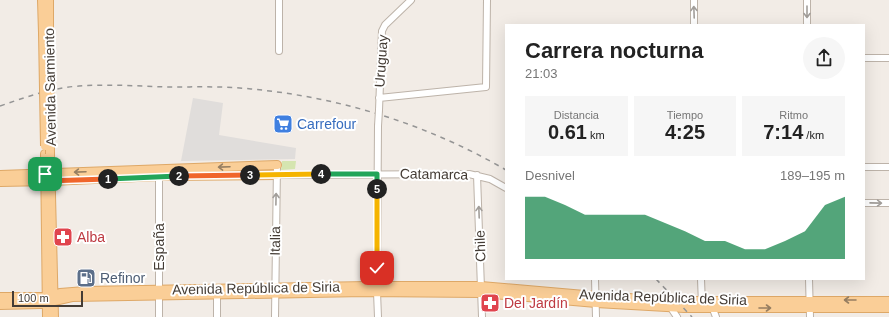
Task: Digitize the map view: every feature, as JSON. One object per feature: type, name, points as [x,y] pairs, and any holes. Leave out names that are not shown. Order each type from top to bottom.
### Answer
[{"type":"main road","name":"Avenida Sarmiento","points":[[42,0],[46,33],[51,316]]},
{"type":"main road","name":"Avenida Sarmiento","points":[[46,33],[49,0]]},
{"type":"main road","points":[[48,156],[54,167],[60,171],[66,172]]},
{"type":"main road","points":[[32,174],[40,170],[48,156]]},
{"type":"main road","name":"Catamarca","points":[[0,182],[48,177],[119,179],[159,172],[277,165]]},
{"type":"main road","name":"Catamarca","points":[[0,175],[32,174],[48,177],[66,172],[159,172],[276,175]]},
{"type":"main road","points":[[0,297],[30,301],[51,316],[59,304],[73,294],[62,288],[50,278],[41,292],[30,301],[0,305]]},
{"type":"main road","name":"Avenida República de Siria","points":[[372,290],[481,289]]},
{"type":"main road","name":"Avenida República de Siria","points":[[30,301],[50,299],[73,294],[481,289],[596,300],[668,304],[809,304],[889,308]]},
{"type":"main road","name":"Avenida República de Siria","points":[[159,293],[217,295],[274,291]]},
{"type":"main road","name":"Avenida República de Siria","points":[[702,304],[713,308],[889,301]]},
{"type":"street","points":[[279,0],[280,52]]},
{"type":"street","name":"Uruguay","points":[[377,174],[378,110],[382,31],[385,25],[410,0]]},
{"type":"street","points":[[379,98],[486,87],[487,0]]},
{"type":"street","points":[[694,0],[694,24]]},
{"type":"street","points":[[807,0],[807,24]]},
{"type":"street","points":[[865,58],[889,58]]},
{"type":"street","name":"Italia","points":[[274,317],[277,165]]},
{"type":"street","points":[[865,167],[889,167]]},
{"type":"street","name":"España","points":[[159,172],[159,317]]},
{"type":"street","points":[[377,174],[377,268],[372,290],[378,317]]},
{"type":"street","name":"Catamarca","points":[[276,175],[461,174],[477,175],[490,179],[505,187]]},
{"type":"street","name":"Chile","points":[[477,175],[482,317]]},
{"type":"street","points":[[865,203],[889,203]]},
{"type":"street","points":[[595,280],[596,317]]},
{"type":"street","points":[[701,280],[702,304]]},
{"type":"street","points":[[809,280],[810,317]]},
{"type":"street","points":[[217,295],[217,317]]},
{"type":"street","points":[[668,304],[677,317]]},
{"type":"street","points":[[713,308],[716,317]]},
{"type":"green space","points":[[282,161],[296,161],[295,169],[281,170]]},
{"type":"shaded area","points":[[193,98],[223,103],[219,135],[296,148],[295,159],[181,161]]},
{"type":"railway","points":[[0,106],[49,91],[90,85],[230,87],[284,93],[350,106],[415,127],[446,139],[505,169]]},
{"type":"railway","points":[[657,280],[692,317]]},
{"type":"place","name":"Carrefour","points":[[283,124]]},
{"type":"place","name":"Alba","points":[[63,237]]},
{"type":"place","name":"Refinor","points":[[86,278]]},
{"type":"place","name":"Del Jardín","points":[[490,303]]},
{"type":"route","points":[[45,174],[45,181],[119,179],[159,176],[377,174],[377,268]]}]
